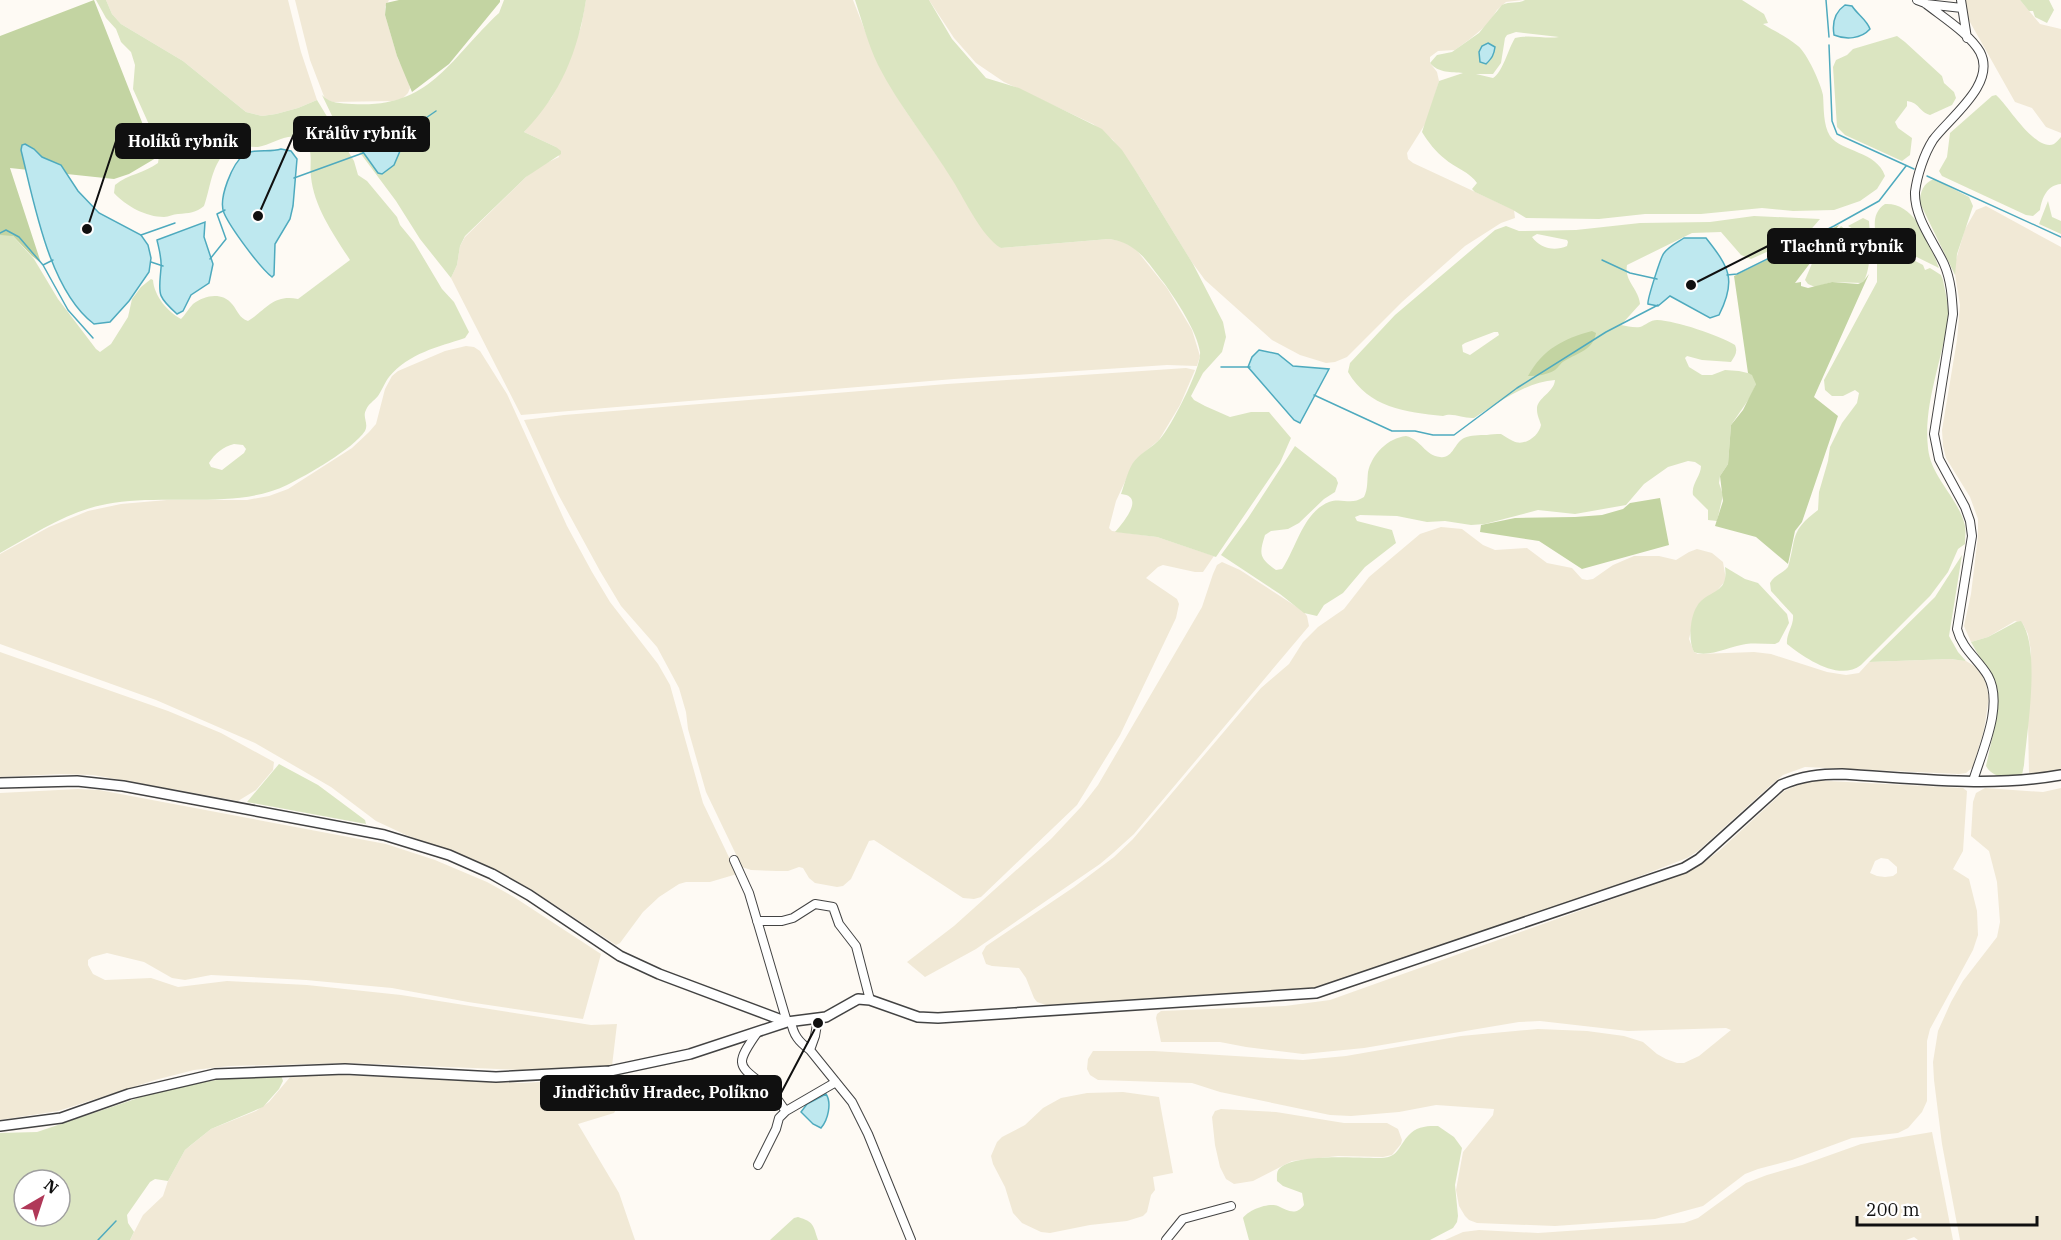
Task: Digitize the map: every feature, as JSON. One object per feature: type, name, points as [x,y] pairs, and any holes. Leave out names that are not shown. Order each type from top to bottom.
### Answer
[{"type":"street","points":[[1921,2],[1961,4],[1967,38]]},
{"type":"street","points":[[1921,2],[1967,38],[1980,53],[1983,61],[1981,79],[1977,89],[1931,143],[1915,192],[1920,217],[1945,266],[1952,295],[1953,314],[1934,434],[1939,459],[1965,507],[1972,536],[1957,629],[1964,647],[1989,677],[1995,701],[1972,781]]},
{"type":"street","points":[[0,1126],[61,1118],[129,1094],[215,1074],[345,1069],[496,1077],[610,1071],[690,1054],[789,1022],[826,1017],[858,999],[870,1000],[918,1017],[938,1018],[1316,993],[1684,868],[1699,859],[1781,785],[1798,778],[1817,774],[1842,774],[1972,781],[2032,780],[2061,775]]},
{"type":"street","points":[[0,783],[78,781],[123,786],[384,835],[449,855],[492,874],[529,895],[620,956],[659,974],[789,1022]]},
{"type":"street","points":[[734,860],[749,893],[792,1032],[810,1050],[852,1102],[868,1134],[911,1240]]},
{"type":"street","points":[[757,921],[782,921],[793,918],[815,904],[833,907],[839,924],[856,946],[870,1000]]},
{"type":"street","points":[[810,1050],[818,1018]]},
{"type":"street","points":[[757,1033],[744,1053],[743,1069],[768,1088],[786,1111]]},
{"type":"street","points":[[758,1165],[779,1118],[786,1111],[836,1082]]},
{"type":"street","points":[[1166,1240],[1183,1219],[1231,1206]]},
{"type":"shaded area","points":[[106,0],[288,0],[301,52],[317,100],[276,114],[262,116],[246,112],[183,61],[121,24],[112,14]]},
{"type":"shaded area","points":[[295,0],[389,0],[385,7],[385,15],[398,59],[407,77],[410,88],[408,93],[402,99],[392,101],[333,102],[325,99],[310,60]]},
{"type":"shaded area","points":[[586,0],[853,0],[878,64],[905,110],[1001,248],[1109,239],[1134,247],[1167,288],[1192,330],[1200,356],[1197,366],[1167,365],[954,379],[521,415],[451,278],[457,265],[460,246],[465,237],[526,177],[540,166],[559,157],[556,147],[524,132],[552,97],[558,85],[581,27]]},
{"type":"shaded area","points":[[929,0],[1523,0],[1506,2],[1497,10],[1488,24],[1455,50],[1438,51],[1430,57],[1430,63],[1437,72],[1439,81],[1427,121],[1407,153],[1408,159],[1413,163],[1514,210],[1515,218],[1501,223],[1465,246],[1402,302],[1347,357],[1326,363],[1300,355],[1272,340],[1205,280],[1139,176],[1113,140],[1093,124],[1004,82],[976,63],[954,38]]},
{"type":"shaded area","points":[[1966,0],[2020,0],[2040,24],[2061,29],[2061,133],[2046,127],[2032,108],[2015,102],[1966,15]]},
{"type":"shaded area","points":[[1986,206],[2061,247],[2061,769],[2046,773],[2029,773],[2028,721],[2031,651],[2028,634],[2023,624],[2015,621],[1988,637],[1971,642],[1964,626],[1971,594],[1978,519],[1970,497],[1946,458],[1943,446],[1942,430],[1957,340],[1960,305],[1955,263],[1965,229],[1976,210]]},
{"type":"shaded area","points":[[466,346],[480,351],[507,394],[567,526],[592,572],[610,602],[658,664],[670,685],[703,803],[737,874],[710,882],[679,884],[659,897],[643,912],[620,943],[616,945],[532,890],[500,872],[376,821],[331,787],[255,743],[156,700],[0,644],[0,554],[49,527],[88,511],[121,504],[167,500],[247,500],[269,496],[288,489],[352,448],[369,432],[376,424],[385,389],[392,376],[398,371],[445,351]]},
{"type":"shaded area","points":[[1186,368],[1195,370],[1180,405],[1159,440],[1135,460],[1116,501],[1109,528],[1112,531],[1157,537],[1214,556],[1203,572],[1163,565],[1146,578],[1177,599],[1179,604],[1176,618],[1120,735],[1077,805],[981,897],[974,899],[963,898],[874,840],[869,841],[851,879],[843,886],[815,883],[803,868],[799,867],[788,871],[777,871],[751,870],[742,867],[706,792],[679,688],[657,647],[621,606],[600,571],[558,494],[524,420],[947,384]]},
{"type":"shaded area","points":[[1441,527],[1462,529],[1483,545],[1495,550],[1527,548],[1547,563],[1572,568],[1582,579],[1587,580],[1593,579],[1613,565],[1634,556],[1659,556],[1676,560],[1697,549],[1712,553],[1723,562],[1726,580],[1716,592],[1697,606],[1689,639],[1694,652],[1698,654],[1754,652],[1771,654],[1827,672],[1846,675],[1859,673],[1869,662],[1950,659],[1966,661],[1976,667],[1985,680],[1989,697],[1984,730],[1973,767],[1966,773],[1959,774],[1805,767],[1783,775],[1698,851],[1687,858],[1612,887],[1331,985],[1310,989],[1046,1005],[1037,1002],[1034,998],[1019,968],[986,964],[982,953],[986,946],[1074,887],[1114,857],[1133,839],[1261,688],[1289,664],[1303,642],[1318,627],[1344,609],[1369,577],[1420,534]]},
{"type":"shaded area","points":[[1222,562],[1240,570],[1303,611],[1307,616],[1309,626],[1134,834],[1100,864],[976,949],[925,977],[907,962],[954,926],[1051,839],[1098,785],[1202,607],[1217,565]]},
{"type":"shaded area","points":[[0,652],[168,711],[221,733],[274,762],[273,770],[256,790],[238,801],[93,775],[0,777]]},
{"type":"shaded area","points":[[1809,780],[1963,788],[1967,791],[1963,851],[1953,869],[1969,879],[1977,911],[1978,935],[1973,950],[1930,1029],[1927,1041],[1927,1101],[1922,1112],[1908,1128],[1898,1133],[1852,1138],[1792,1160],[1758,1169],[1745,1174],[1703,1206],[1655,1219],[1555,1226],[1477,1223],[1465,1216],[1459,1206],[1456,1190],[1463,1152],[1493,1115],[1494,1109],[1436,1105],[1399,1112],[1351,1116],[1330,1115],[1220,1092],[1192,1083],[1098,1080],[1090,1075],[1087,1069],[1088,1059],[1093,1051],[1154,1051],[1303,1060],[1346,1056],[1461,1036],[1538,1029],[1587,1031],[1624,1036],[1643,1042],[1666,1059],[1684,1063],[1699,1056],[1731,1030],[1726,1028],[1628,1031],[1540,1021],[1519,1022],[1364,1048],[1303,1054],[1220,1042],[1161,1042],[1156,1018],[1161,1011],[1285,1006],[1330,1000],[1649,886],[1697,867],[1719,851],[1784,791]],"holes":[[[1881,858],[1888,859],[1897,867],[1897,873],[1885,877],[1870,873],[1875,861]]]},
{"type":"shaded area","points":[[1985,788],[2043,792],[2061,788],[2061,1240],[1960,1240],[1942,1144],[1933,1062],[1938,1031],[1963,981],[1997,937],[2000,922],[1997,882],[1989,851],[1971,836],[1973,802],[1976,793]]},
{"type":"shaded area","points":[[99,790],[386,844],[435,860],[487,882],[601,954],[583,1019],[392,988],[306,980],[211,975],[185,980],[172,978],[144,962],[107,953],[88,960],[93,974],[105,980],[151,978],[178,987],[227,981],[307,985],[401,995],[591,1025],[617,1024],[612,1066],[522,1070],[349,1063],[229,1066],[194,1070],[155,1080],[58,1111],[0,1120],[0,793]]},
{"type":"shaded area","points":[[341,1075],[524,1083],[584,1079],[613,1082],[618,1106],[614,1113],[578,1124],[619,1193],[635,1240],[130,1240],[143,1215],[163,1196],[168,1181],[185,1150],[211,1129],[256,1111],[269,1102],[291,1076]]},
{"type":"shaded area","points":[[1123,1092],[1159,1097],[1173,1173],[1153,1177],[1155,1190],[1151,1195],[1147,1212],[1143,1216],[1127,1221],[1050,1233],[1041,1232],[1022,1223],[1013,1213],[1005,1187],[993,1164],[991,1156],[997,1142],[1025,1125],[1043,1108],[1061,1098],[1087,1093]]},
{"type":"shaded area","points":[[1221,1109],[1276,1112],[1344,1123],[1387,1123],[1398,1129],[1402,1140],[1392,1155],[1383,1157],[1338,1156],[1292,1161],[1253,1181],[1234,1184],[1226,1179],[1220,1167],[1215,1145],[1212,1117],[1215,1111]]},
{"type":"shaded area","points":[[1932,1132],[1953,1240],[1918,1240],[1914,1237],[1906,1240],[1445,1240],[1463,1232],[1479,1230],[1538,1233],[1684,1223],[1698,1218],[1746,1183],[1767,1175],[1861,1144]]},
{"type":"green space","points":[[94,0],[156,158],[129,174],[114,179],[10,168],[41,263],[13,236],[0,235],[0,36]]},
{"type":"green space","points":[[96,0],[106,0],[112,14],[121,24],[183,61],[246,112],[262,116],[276,114],[317,100],[354,161],[358,175],[367,181],[397,217],[442,289],[454,302],[469,332],[465,338],[415,356],[397,369],[367,408],[366,428],[359,438],[329,461],[287,485],[267,493],[246,497],[128,501],[93,507],[52,524],[0,553],[0,235],[11,234],[34,259],[58,299],[100,352],[111,344],[128,317],[132,299],[151,279],[162,303],[181,319],[193,304],[218,296],[228,300],[248,321],[276,301],[289,298],[298,299],[350,260],[320,210],[313,188],[309,147],[306,142],[297,137],[286,137],[258,147],[238,147],[227,151],[221,157],[213,173],[204,206],[189,213],[157,217],[130,206],[114,193],[115,185],[120,181],[158,163],[160,149],[133,89],[135,65],[131,52],[121,42],[116,29],[106,18]],"holes":[[[234,444],[243,445],[246,449],[244,453],[222,470],[211,467],[209,463],[220,451]]]},
{"type":"green space","points":[[399,0],[500,0],[500,2],[449,64],[412,92],[397,56],[385,15],[386,3]]},
{"type":"green space","points":[[504,0],[586,0],[578,37],[566,71],[548,103],[524,132],[556,147],[561,154],[526,177],[465,236],[451,278],[420,239],[396,201],[349,138],[341,120],[334,120],[322,95],[332,102],[379,103],[401,98],[420,90],[436,78],[499,13]]},
{"type":"green space","points":[[855,0],[929,0],[952,39],[986,78],[1019,88],[1102,129],[1122,150],[1139,176],[1193,264],[1223,322],[1226,337],[1222,352],[1203,373],[1191,396],[1205,406],[1230,417],[1251,412],[1269,412],[1291,438],[1280,463],[1216,557],[1157,537],[1115,532],[1127,517],[1132,505],[1132,500],[1128,496],[1121,494],[1130,468],[1135,460],[1157,442],[1165,432],[1185,397],[1199,360],[1200,352],[1195,335],[1174,298],[1147,261],[1135,249],[1119,241],[1109,239],[1001,248],[994,243],[981,227],[886,80],[871,49]]},
{"type":"green space","points":[[1742,0],[1764,14],[1768,23],[1763,24],[1802,50],[1822,90],[1825,122],[1830,136],[1842,145],[1875,161],[1885,176],[1877,189],[1860,201],[1834,210],[1793,211],[1762,208],[1701,214],[1645,214],[1599,219],[1526,218],[1475,192],[1472,189],[1477,183],[1474,179],[1432,147],[1422,132],[1439,81],[1463,73],[1441,70],[1430,63],[1437,55],[1452,52],[1479,33],[1502,5],[1522,1]],"holes":[[[1516,32],[1559,37],[1515,38],[1497,75],[1493,78],[1476,74],[1493,74],[1501,63],[1507,35]]]},
{"type":"green space","points":[[2020,0],[2049,0],[2054,10],[2047,23],[2035,17],[2033,11],[2029,11]]},
{"type":"green space","points":[[1897,36],[1942,76],[1944,83],[1954,92],[1956,98],[1952,105],[1930,115],[1907,101],[1907,106],[1895,122],[1898,128],[1912,138],[1910,155],[1902,161],[1845,135],[1837,127],[1833,67],[1836,60],[1853,49]]},
{"type":"green space","points":[[1996,95],[2030,135],[2039,141],[2047,145],[2054,144],[2061,137],[2061,184],[2049,190],[2040,210],[2033,216],[2026,215],[1942,176],[1939,171],[1947,157],[1950,133]]},
{"type":"green space","points":[[1934,179],[1969,197],[1973,206],[1957,254],[1955,275],[1920,203],[1923,188]]},
{"type":"green space","points":[[2048,201],[2052,217],[2061,221],[2061,234],[2039,224]]},
{"type":"green space","points":[[1885,204],[1896,205],[1913,217],[1926,237],[1939,268],[1876,237],[1876,215]]},
{"type":"green space","points":[[1754,216],[1820,219],[1807,234],[1751,259],[1741,255],[1721,232],[1692,233],[1627,265],[1628,276],[1640,304],[1621,325],[1638,327],[1655,320],[1665,321],[1718,337],[1735,345],[1736,352],[1731,362],[1702,360],[1687,356],[1685,358],[1689,367],[1702,375],[1712,375],[1725,370],[1739,371],[1752,374],[1756,380],[1751,396],[1731,425],[1728,464],[1720,476],[1719,483],[1723,495],[1717,521],[1708,520],[1708,510],[1693,495],[1693,487],[1701,466],[1688,461],[1668,467],[1644,484],[1626,505],[1575,514],[1538,510],[1485,524],[1471,525],[1445,521],[1427,522],[1397,516],[1360,515],[1355,517],[1357,521],[1392,530],[1396,543],[1365,567],[1343,593],[1324,605],[1317,616],[1304,613],[1280,594],[1221,555],[1295,446],[1336,478],[1338,483],[1335,492],[1324,499],[1299,523],[1288,529],[1271,531],[1265,535],[1261,551],[1263,559],[1276,570],[1282,569],[1307,521],[1320,507],[1329,502],[1354,501],[1364,497],[1368,472],[1373,459],[1393,440],[1406,436],[1435,456],[1444,457],[1451,453],[1461,440],[1469,436],[1501,434],[1522,443],[1537,433],[1541,425],[1537,406],[1552,388],[1555,380],[1523,389],[1474,418],[1470,418],[1415,412],[1389,406],[1366,394],[1348,372],[1350,363],[1395,315],[1495,230],[1506,226],[1519,231],[1576,230],[1640,223],[1710,222]],"holes":[[[1537,234],[1567,240],[1567,246],[1557,249],[1543,246],[1532,237]],[[1498,332],[1499,335],[1470,355],[1463,352],[1462,345],[1465,343]]]},
{"type":"green space","points":[[1863,218],[1869,221],[1870,235],[1848,226]]},
{"type":"green space","points":[[1839,225],[1795,283],[1801,282],[1801,286],[1808,288],[1832,282],[1858,284],[1863,282],[1869,274],[1814,397],[1838,416],[1802,522],[1795,531],[1788,564],[1756,537],[1715,526],[1723,501],[1720,476],[1728,464],[1731,425],[1743,410],[1756,384],[1752,375],[1748,373],[1734,276]]},
{"type":"green space","points":[[1841,226],[1851,234],[1870,239],[1870,256],[1863,283],[1832,282],[1815,287],[1808,284],[1805,280],[1813,261]]},
{"type":"green space","points":[[1877,241],[1923,265],[1925,270],[1930,268],[1941,275],[1943,280],[1948,316],[1928,414],[1928,448],[1934,469],[1962,516],[1965,544],[1958,549],[1948,572],[1930,596],[1861,665],[1852,670],[1843,671],[1823,666],[1803,656],[1787,644],[1793,615],[1771,591],[1770,583],[1788,567],[1798,530],[1818,510],[1819,492],[1830,447],[1842,423],[1857,403],[1859,393],[1855,390],[1843,396],[1832,396],[1825,390],[1824,380],[1877,282]]},
{"type":"green space","points":[[1592,331],[1596,333],[1594,339],[1584,350],[1564,361],[1552,372],[1528,376],[1540,359],[1555,346]]},
{"type":"green space","points":[[1660,498],[1669,545],[1582,569],[1539,541],[1480,532],[1481,525],[1515,518],[1602,515],[1623,509],[1630,503]]},
{"type":"green space","points":[[1962,555],[1949,636],[1966,661],[1950,659],[1869,662],[1935,597]]},
{"type":"green space","points":[[1725,567],[1745,579],[1758,583],[1787,614],[1789,623],[1779,642],[1746,644],[1706,654],[1694,652],[1690,636],[1695,611],[1702,601],[1724,583]]},
{"type":"green space","points":[[2021,621],[2027,634],[2032,669],[2024,765],[2022,775],[1997,776],[1986,766],[1994,730],[1998,698],[1997,686],[1991,672],[1971,642],[1988,637]]},
{"type":"green space","points":[[279,764],[318,785],[365,820],[366,824],[247,802]]},
{"type":"green space","points":[[281,1075],[283,1081],[263,1107],[211,1129],[185,1150],[168,1181],[155,1179],[150,1182],[127,1215],[128,1223],[134,1232],[130,1240],[0,1240],[0,1133],[37,1132],[168,1088],[234,1077]]},
{"type":"green space","points":[[1438,1126],[1454,1137],[1462,1148],[1455,1185],[1458,1216],[1453,1228],[1430,1240],[1249,1240],[1243,1218],[1249,1212],[1269,1205],[1295,1211],[1304,1205],[1302,1193],[1283,1186],[1277,1181],[1277,1172],[1288,1163],[1313,1158],[1392,1156],[1407,1137],[1417,1129]]},
{"type":"green space","points":[[798,1217],[812,1225],[818,1240],[770,1240],[794,1218]]},
{"type":"water","points":[[1845,5],[1852,6],[1870,29],[1853,38],[1834,35],[1835,18]]},
{"type":"water","points":[[1488,43],[1495,47],[1486,64],[1480,62],[1479,52],[1482,46]]},
{"type":"water","points":[[386,120],[409,130],[394,165],[382,174],[378,173],[354,135]]},
{"type":"water","points":[[25,144],[42,157],[61,165],[78,191],[99,213],[141,235],[148,245],[151,258],[149,272],[129,301],[110,322],[94,324],[78,309],[65,290],[38,219],[21,150],[22,145]]},
{"type":"water","points":[[281,149],[291,151],[297,159],[293,206],[290,219],[275,244],[274,275],[272,277],[232,228],[224,213],[223,199],[231,173],[245,154],[253,151]]},
{"type":"water","points":[[205,222],[204,237],[213,264],[209,283],[191,295],[183,311],[177,314],[160,294],[161,261],[157,240]]},
{"type":"water","points":[[1684,238],[1706,238],[1725,266],[1728,274],[1728,292],[1719,315],[1710,318],[1670,296],[1658,306],[1648,304],[1662,256],[1668,248]]},
{"type":"water","points":[[1259,350],[1278,354],[1293,366],[1329,369],[1300,423],[1294,420],[1248,367],[1252,357]]},
{"type":"water","points":[[826,1094],[829,1102],[828,1111],[826,1121],[821,1128],[813,1124],[801,1112],[807,1104]]},
{"type":"waterway","points":[[1826,0],[1829,37]]},
{"type":"waterway","points":[[1829,45],[1832,121],[1837,134],[1914,169]]},
{"type":"waterway","points":[[407,131],[436,111]]},
{"type":"waterway","points":[[294,178],[363,153]]},
{"type":"waterway","points":[[1727,275],[1737,274],[1879,201],[1906,166]]},
{"type":"waterway","points":[[1927,176],[2061,237]]},
{"type":"waterway","points":[[210,259],[226,239],[217,214],[225,210]]},
{"type":"waterway","points":[[141,235],[175,223]]},
{"type":"waterway","points":[[0,233],[6,230],[19,237],[43,265],[53,260]]},
{"type":"waterway","points":[[1602,260],[1630,273],[1657,279]]},
{"type":"waterway","points":[[151,262],[163,266]]},
{"type":"waterway","points":[[43,265],[68,310],[93,338]]},
{"type":"waterway","points":[[1314,395],[1392,431],[1454,435],[1517,388],[1606,332],[1658,305]]},
{"type":"waterway","points":[[1221,367],[1250,367]]},
{"type":"waterway","points":[[98,1240],[116,1221]]},
{"type":"place","name":"Králův rybník","points":[[258,216]]},
{"type":"place","name":"Holíků rybník","points":[[87,229]]},
{"type":"place","name":"Tlachnů rybník","points":[[1691,285]]},
{"type":"place","name":"Jindřichův Hradec, Políkno","points":[[818,1023]]}]
